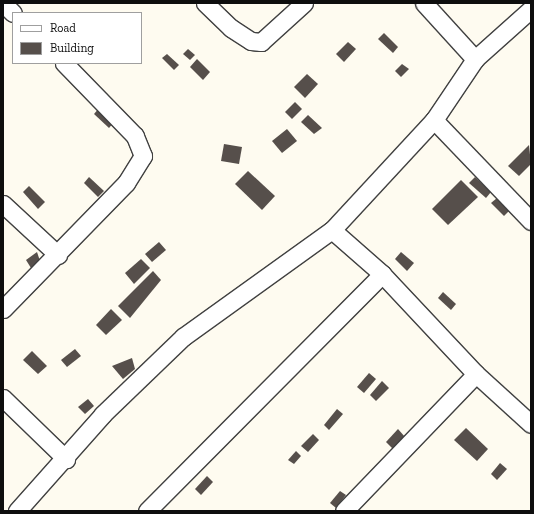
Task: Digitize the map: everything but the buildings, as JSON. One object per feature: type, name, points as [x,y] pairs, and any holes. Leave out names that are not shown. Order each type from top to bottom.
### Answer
[{"type":"street","points":[[3,3],[12,12]]},
{"type":"street","points":[[205,3],[231,28],[251,40],[261,42],[304,3]]},
{"type":"street","points":[[424,3],[475,59]]},
{"type":"street","points":[[17,511],[66,459],[104,414],[183,337],[332,230],[434,120],[475,59],[531,9]]},
{"type":"street","points":[[3,309],[58,256],[126,183],[143,156],[135,136],[65,64]]},
{"type":"street","points":[[434,120],[531,221]]},
{"type":"street","points":[[3,204],[58,256]]},
{"type":"street","points":[[332,230],[382,274],[476,374],[531,424]]},
{"type":"street","points":[[147,511],[382,274]]},
{"type":"street","points":[[344,511],[476,374]]},
{"type":"street","points":[[3,398],[66,459]]}]
